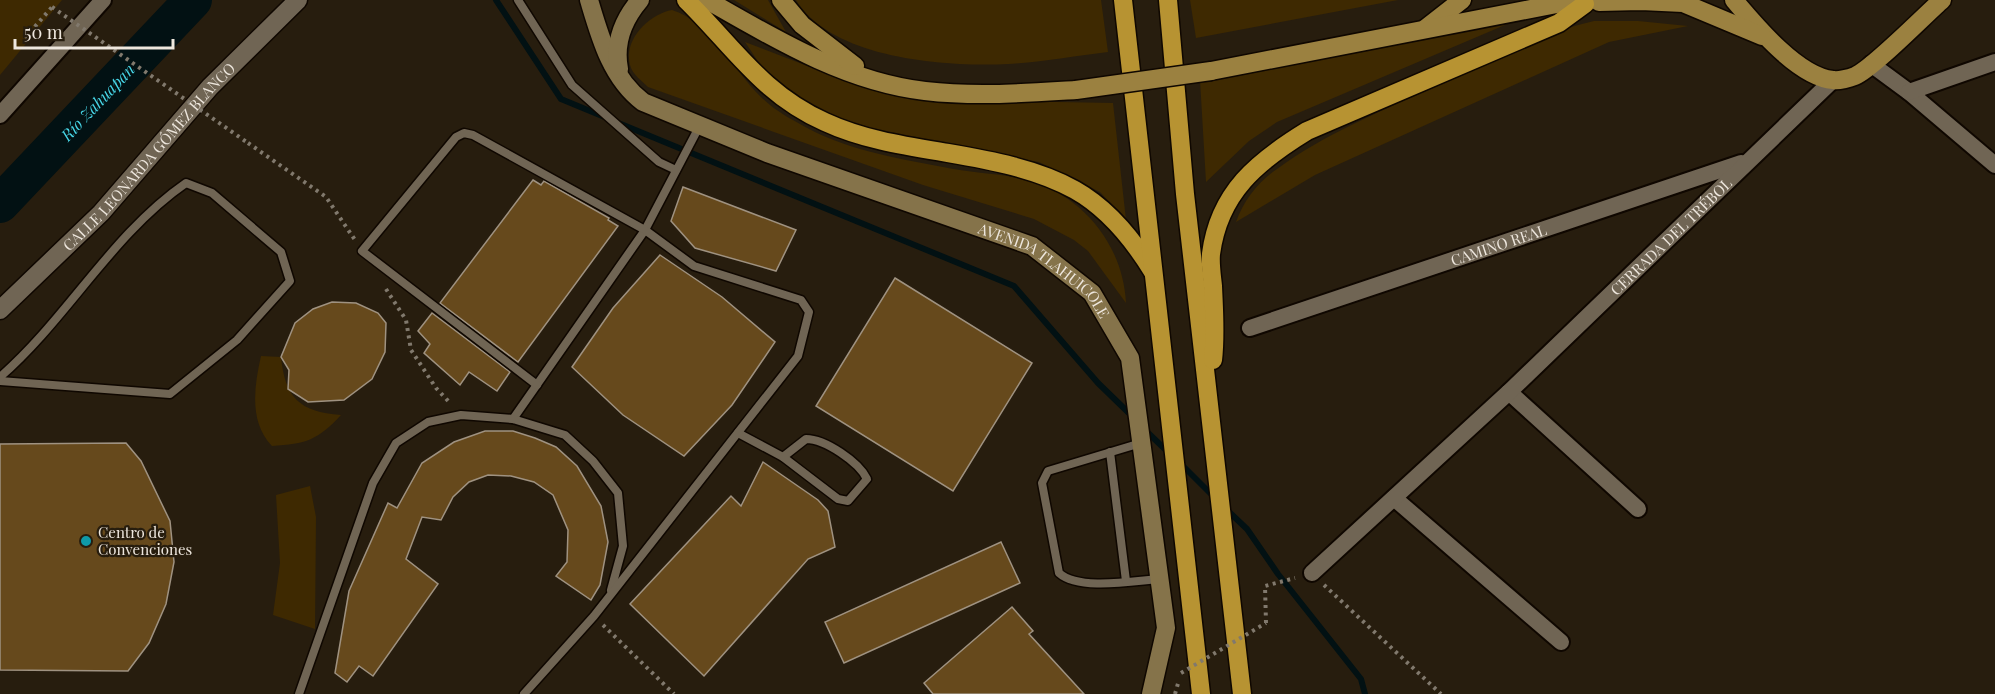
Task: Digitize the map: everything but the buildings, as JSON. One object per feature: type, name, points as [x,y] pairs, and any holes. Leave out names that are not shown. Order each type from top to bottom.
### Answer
[{"type":"highway","points":[[686,0],[722,35],[768,88],[802,111],[825,123],[871,138],[984,160],[1074,190],[1116,224],[1155,276]]},
{"type":"highway","points":[[1123,0],[1201,694]]},
{"type":"highway","points":[[1168,0],[1185,194],[1242,694]]},
{"type":"highway","points":[[1209,392],[1216,334],[1211,254],[1221,216],[1242,178],[1274,151],[1307,131],[1559,23],[1584,2]]},
{"type":"main road","points":[[589,0],[603,43],[623,83]]},
{"type":"main road","points":[[623,83],[618,59],[619,39],[630,13],[640,0]]},
{"type":"main road","points":[[707,0],[775,39],[830,64],[879,82],[925,91],[984,95],[1076,90],[1210,71],[1584,2],[1683,3],[1766,37]]},
{"type":"main road","points":[[781,0],[811,32],[879,82]]},
{"type":"main road","points":[[1422,31],[1462,0]]},
{"type":"main road","points":[[1734,0],[1766,37],[1789,57],[1814,73],[1833,81],[1857,75],[1942,0]]},
{"type":"main road","name":"AVENIDA TLAHUICOLE","points":[[623,83],[643,102],[699,126],[767,153],[1032,246],[1092,293],[1130,358],[1166,628],[1151,694]]},
{"type":"street","points":[[0,115],[103,0]]},
{"type":"street","name":"CALLE LEONARDA GÓMEZ BLANCO","points":[[0,310],[100,213],[210,87],[298,0]]},
{"type":"street","points":[[1909,92],[1995,62]]},
{"type":"street","points":[[1871,64],[1909,92],[1995,165]]},
{"type":"street","name":"CERRADA DEL TRÉBOL","points":[[1312,573],[1509,392],[1747,160],[1833,81]]},
{"type":"street","name":"CAMINO REAL","points":[[1250,328],[1747,160]]},
{"type":"street","points":[[1509,392],[1638,509]]},
{"type":"street","points":[[1394,498],[1561,642]]},
{"type":"lane","points":[[518,0],[572,85],[659,162],[676,170]]},
{"type":"lane","points":[[513,419],[645,230],[699,126]]},
{"type":"lane","points":[[524,694],[594,616],[798,356],[809,312],[801,300],[694,266],[645,230],[473,135],[464,133],[456,137],[362,251],[537,385]]},
{"type":"lane","points":[[186,183],[212,194],[281,252],[290,281],[237,340],[170,394],[0,379],[159,202],[186,183]]},
{"type":"lane","points":[[299,694],[373,483],[396,443],[428,422],[461,415],[513,419],[565,435],[593,461],[618,493],[623,546],[609,597]]},
{"type":"lane","points":[[738,433],[783,457],[838,499],[848,501],[867,479],[862,469],[816,439],[806,438],[783,457]]},
{"type":"lane","points":[[1141,443],[1048,471],[1042,483],[1059,573],[1067,581],[1095,583],[1159,579]]},
{"type":"lane","points":[[1110,452],[1126,581]]},
{"type":"path","points":[[25,38],[52,7],[326,197],[362,251]]},
{"type":"path","points":[[381,281],[406,320],[411,350],[436,388],[461,415]]},
{"type":"path","points":[[1175,694],[1180,673],[1266,623],[1265,586],[1312,573],[1441,694]]},
{"type":"path","points":[[594,616],[674,694]]},
{"type":"shaded area","points":[[0,0],[62,0],[0,75]]},
{"type":"shaded area","points":[[734,0],[768,0],[786,32]]},
{"type":"shaded area","points":[[796,0],[1101,0],[1108,52],[1008,64],[953,64],[923,61],[862,47],[835,35],[813,20]]},
{"type":"shaded area","points":[[1190,0],[1398,0],[1196,38]]},
{"type":"shaded area","points":[[672,10],[697,24],[708,34],[766,102],[816,133],[888,156],[953,169],[1024,179],[1064,196],[1096,224],[1108,242],[1123,281],[1126,303],[1088,251],[1074,240],[1034,219],[923,185],[648,87],[631,68],[629,55],[631,46],[634,37],[647,22]]},
{"type":"shaded area","points":[[1594,21],[1638,21],[1688,26],[1609,42],[1315,175],[1236,222],[1247,199],[1264,180],[1315,144],[1515,49],[1554,33]]},
{"type":"shaded area","points":[[1512,22],[1277,122],[1249,141],[1206,182],[1200,80]]},
{"type":"shaded area","points":[[745,42],[836,77],[869,86],[1003,101],[1113,103],[1126,220],[1100,192],[1039,162],[950,147],[859,127],[815,112],[791,95],[761,66]]},
{"type":"shaded area","points":[[261,356],[281,357],[286,383],[297,400],[305,406],[341,415],[311,439],[294,444],[272,446],[260,426],[255,404]]},
{"type":"shaded area","points":[[310,486],[316,517],[315,629],[273,615],[280,563],[276,495]]},
{"type":"waterway","name":"Río Zahuapan","points":[[0,204],[193,0]]},
{"type":"waterway","points":[[496,0],[561,99],[607,118]]},
{"type":"waterway","points":[[616,122],[1014,286],[1098,383],[1133,417]]},
{"type":"waterway","points":[[1144,429],[1169,453]]},
{"type":"waterway","points":[[1181,464],[1214,497]]},
{"type":"waterway","points":[[1226,509],[1247,529],[1278,574],[1361,679],[1365,694]]},
{"type":"place","name":"Centro de Convenciones","points":[[86,541]]}]
